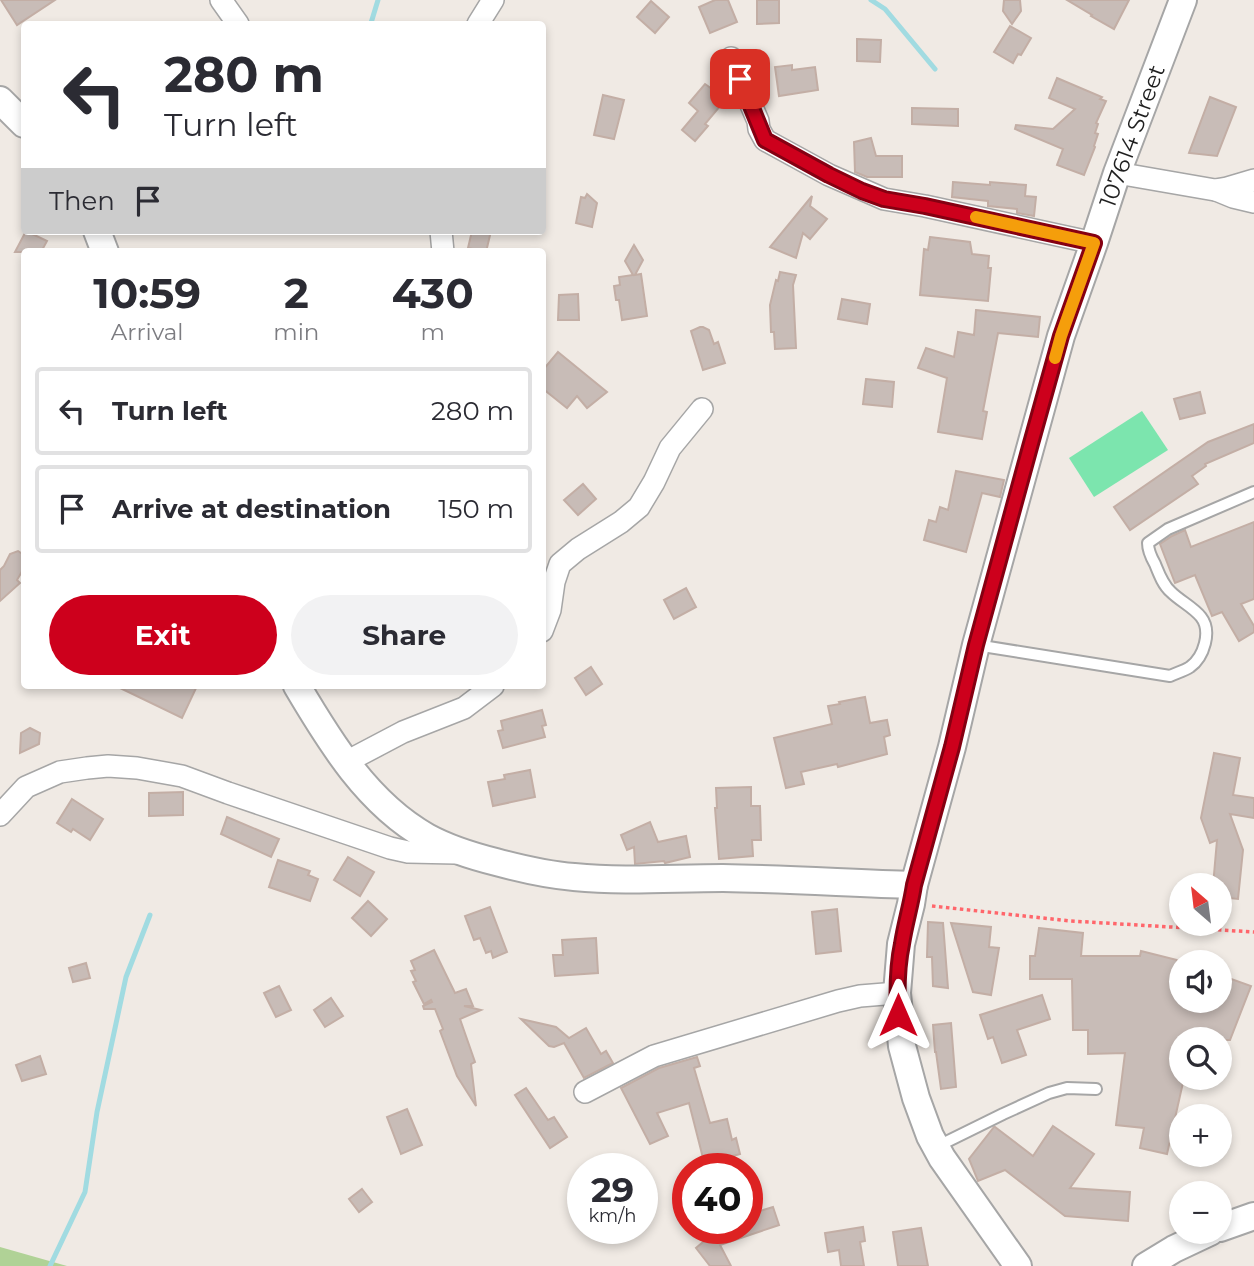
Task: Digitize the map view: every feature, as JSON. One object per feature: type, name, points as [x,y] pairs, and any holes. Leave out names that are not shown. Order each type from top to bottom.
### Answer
[{"type":"street","points":[[221,0],[236,21]]},
{"type":"street","points":[[480,21],[493,0]]},
{"type":"street","name":"107614 Street","points":[[1010,1265],[942,1158],[916,1098],[902,1046],[897,993],[901,944],[976,645],[1061,336],[1117,173],[1183,0]]},
{"type":"street","points":[[731,58],[765,140],[829,175],[884,199],[1094,243]]},
{"type":"street","points":[[0,100],[21,121]]},
{"type":"street","points":[[1117,173],[1214,190],[1254,202]]},
{"type":"street","points":[[1214,190],[1254,180]]},
{"type":"street","points":[[546,620],[560,564],[639,507],[670,448],[702,409]]},
{"type":"street","points":[[299,689],[346,762],[377,797],[426,836],[462,853],[534,872],[576,877],[619,880],[723,878],[912,895]]},
{"type":"street","points":[[346,762],[403,733],[464,708],[489,689]]},
{"type":"street","points":[[0,793],[26,787],[60,772],[108,766],[137,768],[182,776],[371,842],[408,852],[462,853]]},
{"type":"street","points":[[0,815],[26,787]]},
{"type":"street","points":[[585,1092],[654,1056],[838,1001],[897,993]]},
{"type":"street","points":[[1232,1224],[1254,1216]]},
{"type":"street","points":[[1146,1266],[1185,1244]]},
{"type":"lane","points":[[976,645],[1170,676],[1189,668],[1202,648],[1206,628],[1201,617],[1163,582],[1148,550],[1148,543],[1168,529],[1254,492]]},
{"type":"lane","points":[[936,1147],[1049,1093],[1068,1088],[1096,1089]]},
{"type":"path","points":[[912,895],[1071,921],[1254,932]]},
{"type":"green space","points":[[1142,411],[1168,450],[1094,497],[1069,458]]},
{"type":"green space","points":[[0,1247],[67,1266],[0,1266]]},
{"type":"building","points":[[1,0],[55,0],[21,21],[17,25]]},
{"type":"building","points":[[715,0],[728,0],[737,22],[710,33],[699,7]]},
{"type":"building","points":[[757,0],[779,0],[779,23],[757,24]]},
{"type":"building","points":[[1004,0],[1020,0],[1021,11],[1012,24],[1003,11]]},
{"type":"building","points":[[1067,0],[1129,0],[1114,29]]},
{"type":"building","points":[[651,1],[669,17],[655,33],[637,17]]},
{"type":"building","points":[[1010,26],[1031,38],[1013,63],[994,52]]},
{"type":"building","points":[[857,39],[881,40],[880,62],[857,61]]},
{"type":"building","points":[[792,65],[792,70],[815,67],[818,90],[779,96],[775,67]]},
{"type":"building","points":[[1057,78],[1106,101],[1096,123],[1095,133],[1098,134],[1095,147],[1084,175],[1057,165],[1063,149],[1015,129],[1016,125],[1053,129],[1075,109],[1049,98]]},
{"type":"building","points":[[705,84],[726,99],[695,141],[682,130],[698,111],[689,103]]},
{"type":"building","points":[[603,95],[624,100],[614,139],[594,135]]},
{"type":"building","points":[[1210,97],[1236,107],[1217,156],[1189,153]]},
{"type":"building","points":[[912,108],[958,109],[958,126],[912,124]]},
{"type":"building","points":[[871,138],[876,156],[902,156],[902,177],[867,177],[855,172],[854,142]]},
{"type":"building","points":[[953,182],[1026,185],[1025,196],[1036,197],[1034,216],[1017,213],[1017,209],[988,206],[988,201],[952,197]]},
{"type":"building","points":[[587,194],[597,203],[592,227],[576,223],[581,197],[585,198]]},
{"type":"building","points":[[812,196],[810,206],[827,219],[810,239],[803,233],[796,258],[770,247]]},
{"type":"building","points":[[24,235],[34,235],[47,241],[43,248],[21,248],[21,252],[15,252]]},
{"type":"building","points":[[471,235],[490,235],[487,248],[468,248]]},
{"type":"building","points":[[930,237],[970,242],[972,254],[989,256],[988,268],[991,268],[988,301],[920,295],[924,249],[928,250]]},
{"type":"building","points":[[634,245],[643,260],[635,275],[641,274],[647,316],[622,320],[614,286],[620,285],[619,277],[633,275],[625,261]]},
{"type":"building","points":[[780,272],[796,275],[793,285],[796,348],[775,349],[774,332],[771,332],[770,305]]},
{"type":"building","points":[[578,294],[579,320],[558,320],[559,295]]},
{"type":"building","points":[[842,299],[870,304],[867,324],[838,319]]},
{"type":"building","points":[[976,310],[1040,317],[1038,337],[998,333],[983,411],[987,412],[982,439],[938,432],[947,378],[918,368],[926,348],[954,357],[958,332],[974,335]]},
{"type":"building","points":[[700,327],[709,330],[714,344],[718,342],[725,363],[703,370],[691,331]]},
{"type":"building","points":[[558,352],[607,392],[587,408],[577,396],[567,408],[546,391],[546,366]]},
{"type":"building","points":[[866,379],[894,382],[892,407],[863,404]]},
{"type":"building","points":[[1200,392],[1205,413],[1180,419],[1174,399]]},
{"type":"building","points":[[1254,424],[1254,443],[1205,464],[1206,466],[1192,476],[1198,484],[1130,530],[1114,507],[1208,442]]},
{"type":"building","points":[[956,471],[1004,480],[1000,497],[982,493],[966,552],[924,540],[929,520],[936,522],[940,507],[948,510]]},
{"type":"building","points":[[583,484],[596,499],[578,515],[564,500]]},
{"type":"building","points":[[1254,522],[1254,599],[1241,604],[1254,626],[1254,632],[1239,641],[1222,612],[1212,616],[1195,575],[1175,583],[1160,544],[1185,530],[1191,547]]},
{"type":"building","points":[[18,551],[21,553],[21,573],[17,580],[20,583],[0,601],[0,570],[10,554]]},
{"type":"building","points":[[686,588],[696,607],[674,619],[664,600]]},
{"type":"building","points":[[591,667],[602,684],[586,695],[575,678]]},
{"type":"building","points":[[122,689],[196,689],[182,718]]},
{"type":"building","points":[[865,697],[870,723],[887,720],[890,735],[884,737],[887,754],[838,767],[837,764],[801,772],[804,784],[786,788],[774,738],[832,724],[828,706]]},
{"type":"building","points":[[542,710],[546,725],[542,726],[545,737],[503,748],[498,731],[503,730],[501,721]]},
{"type":"building","points":[[30,728],[40,733],[39,744],[20,753],[21,733]]},
{"type":"building","points":[[1214,753],[1240,758],[1233,795],[1254,798],[1254,818],[1230,814],[1243,850],[1238,899],[1232,898],[1232,873],[1214,873],[1217,840],[1210,843],[1201,818]]},
{"type":"building","points":[[530,770],[535,797],[493,806],[488,782],[505,779],[504,775]]},
{"type":"building","points":[[751,787],[751,806],[760,806],[761,840],[752,840],[753,856],[719,859],[716,788]]},
{"type":"building","points":[[183,792],[183,815],[149,816],[149,793]]},
{"type":"building","points":[[72,799],[103,819],[90,840],[57,823]]},
{"type":"building","points":[[227,817],[279,839],[271,857],[221,834]]},
{"type":"building","points":[[650,822],[658,842],[686,836],[690,857],[665,863],[635,864],[634,847],[627,850],[621,835]]},
{"type":"building","points":[[348,857],[374,872],[360,896],[334,880]]},
{"type":"building","points":[[278,860],[310,871],[308,875],[318,879],[310,901],[269,887]]},
{"type":"building","points":[[368,901],[387,919],[371,936],[352,918]]},
{"type":"building","points":[[490,907],[507,952],[493,958],[491,951],[486,953],[480,938],[474,940],[465,916]]},
{"type":"building","points":[[837,909],[841,951],[816,954],[812,912]]},
{"type":"building","points":[[928,922],[943,923],[948,988],[933,986],[932,957],[927,957]]},
{"type":"building","points":[[951,923],[991,927],[989,947],[999,948],[991,995],[973,992]]},
{"type":"building","points":[[1039,928],[1083,933],[1081,956],[1140,956],[1141,951],[1169,958],[1169,1013],[1232,1013],[1232,979],[1251,986],[1232,1035],[1232,1027],[1169,1027],[1169,1090],[1181,1090],[1178,1104],[1169,1104],[1167,1154],[1140,1148],[1144,1128],[1116,1125],[1125,1053],[1088,1054],[1088,1030],[1073,1030],[1072,979],[1030,979],[1030,956],[1035,956]]},
{"type":"building","points":[[596,938],[598,973],[555,976],[553,955],[563,955],[562,940]]},
{"type":"building","points":[[434,950],[455,993],[466,989],[473,1006],[464,1006],[481,1010],[460,1019],[475,1062],[471,1064],[476,1106],[457,1076],[440,1031],[443,1029],[435,1009],[424,1009],[423,1006],[432,1002],[431,1000],[424,1004],[413,982],[416,981],[411,971],[415,970],[411,961]]},
{"type":"building","points":[[86,963],[90,978],[73,982],[69,968]]},
{"type":"building","points":[[279,986],[291,1010],[276,1017],[264,993]]},
{"type":"building","points":[[1042,995],[1050,1019],[1017,1030],[1026,1055],[1002,1063],[993,1037],[988,1039],[980,1015]]},
{"type":"building","points":[[331,998],[343,1016],[325,1027],[314,1010]]},
{"type":"building","points":[[521,1019],[556,1027],[569,1038],[586,1028],[601,1054],[606,1051],[613,1063],[584,1078],[564,1043],[549,1046]]},
{"type":"building","points":[[951,1023],[956,1087],[941,1089],[933,1025]]},
{"type":"building","points":[[40,1056],[46,1074],[22,1081],[16,1065]]},
{"type":"building","points":[[697,1057],[700,1066],[694,1068],[710,1123],[727,1119],[732,1140],[736,1138],[740,1153],[702,1153],[689,1103],[657,1113],[668,1136],[650,1144],[621,1088],[659,1068]]},
{"type":"building","points":[[526,1088],[548,1120],[554,1117],[567,1137],[550,1148],[515,1095]]},
{"type":"building","points":[[407,1109],[422,1145],[401,1154],[387,1117]]},
{"type":"building","points":[[1053,1126],[1094,1154],[1070,1188],[1130,1192],[1128,1221],[1065,1216],[1005,1170],[978,1181],[969,1159],[994,1127],[1033,1156]]},
{"type":"building","points":[[362,1189],[372,1202],[359,1212],[349,1199]]},
{"type":"building","points":[[773,1207],[779,1225],[763,1230],[763,1210]]},
{"type":"building","points":[[863,1227],[865,1241],[860,1242],[864,1266],[841,1266],[839,1250],[828,1252],[825,1233]]},
{"type":"building","points":[[921,1228],[928,1266],[898,1266],[893,1232]]},
{"type":"building","points":[[701,1244],[723,1244],[720,1245],[731,1266],[710,1266],[696,1248]]},
{"type":"waterway","points":[[372,21],[378,0]]},
{"type":"waterway","points":[[871,0],[885,9],[935,69]]},
{"type":"waterway","points":[[50,1266],[85,1192],[97,1112],[126,977],[150,915]]},
{"type":"slow traffic","points":[[976,217],[1094,243],[1055,358]]},
{"type":"route","points":[[740,79],[765,140],[862,191],[884,199],[1094,243],[1061,336],[976,645],[952,747],[914,885],[901,944],[898,1015]]}]
